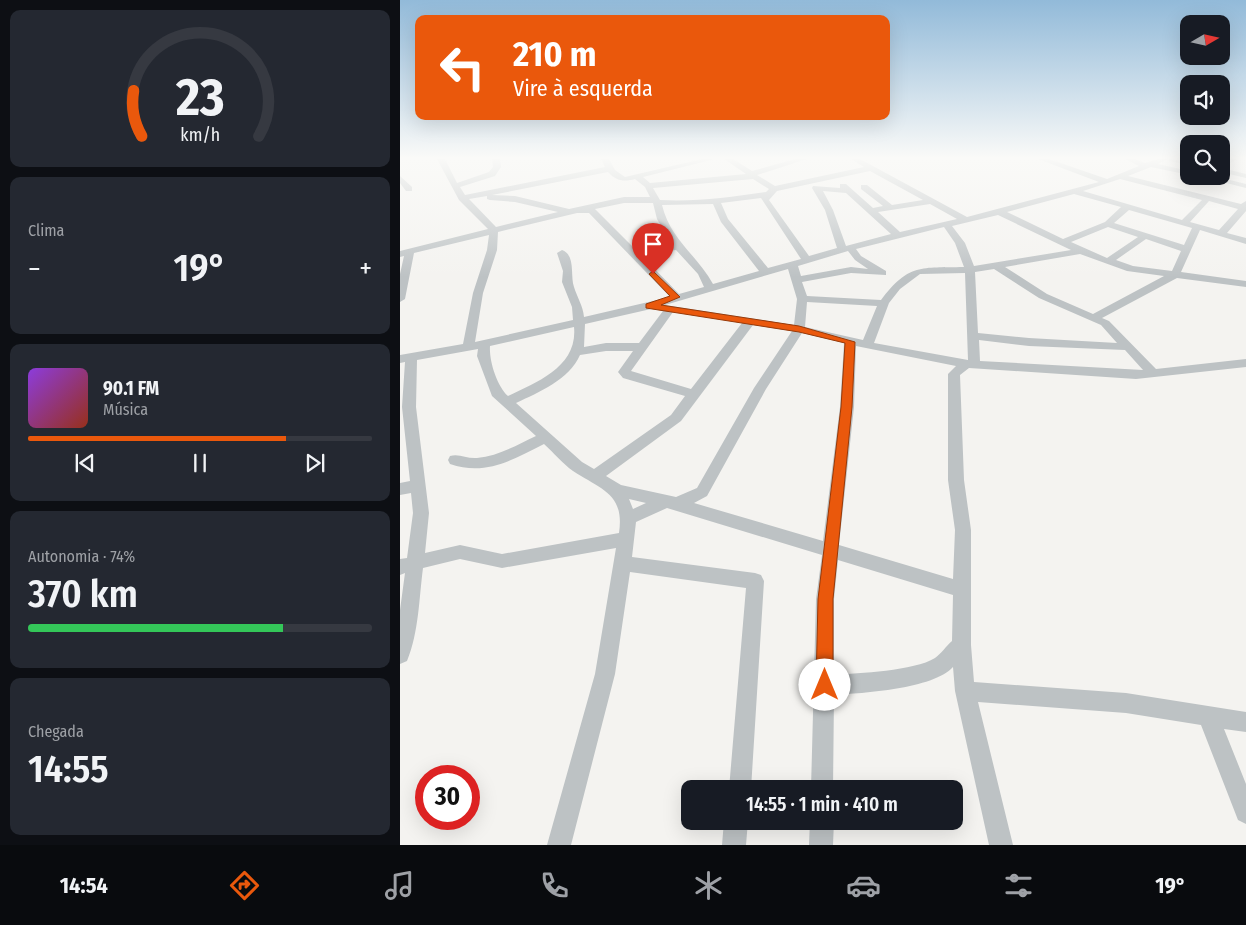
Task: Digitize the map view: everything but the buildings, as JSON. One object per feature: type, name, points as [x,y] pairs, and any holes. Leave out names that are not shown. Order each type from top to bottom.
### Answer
[{"type":"street","points":[[464,198],[494,231],[492,250],[478,293],[468,347]]},
{"type":"street","points":[[510,198],[569,212]]},
{"type":"street","points":[[400,300],[405,252],[624,200],[674,203],[732,198]]},
{"type":"street","points":[[766,198],[765,200],[799,246],[806,260]]},
{"type":"street","points":[[824,198],[846,249],[882,273],[896,288]]},
{"type":"street","points":[[857,198],[898,235]]},
{"type":"street","points":[[878,198],[889,207]]},
{"type":"street","points":[[927,198],[966,220]]},
{"type":"street","points":[[400,654],[408,619],[406,566],[421,514],[408,407],[405,358],[484,344],[649,306],[846,249],[1047,198]]},
{"type":"street","points":[[1097,198],[1246,241]]},
{"type":"street","points":[[1184,223],[1207,199],[1245,207],[1221,234]]},
{"type":"street","points":[[657,201],[661,219],[710,287]]},
{"type":"street","points":[[716,201],[724,220],[765,271]]},
{"type":"street","points":[[871,211],[932,201]]},
{"type":"street","points":[[1063,242],[1108,224],[1127,208]]},
{"type":"street","points":[[586,210],[594,212],[676,297]]},
{"type":"street","points":[[999,212],[1080,251],[1130,269],[1246,284]]},
{"type":"street","points":[[1108,224],[1186,249]]},
{"type":"street","points":[[947,225],[960,243],[970,270],[974,336],[970,364],[954,374],[953,409],[956,480],[963,530],[960,589],[961,645],[966,691],[1001,845]]},
{"type":"street","points":[[1095,317],[1176,275],[1197,227]]},
{"type":"street","points":[[1107,262],[1146,236]]},
{"type":"street","points":[[633,253],[680,247]]},
{"type":"street","points":[[867,345],[884,303],[896,288],[918,270],[970,270],[1080,251]]},
{"type":"street","points":[[507,402],[561,374],[569,366],[577,352],[580,342],[578,309],[566,280],[568,269],[562,253]]},
{"type":"street","points":[[629,518],[702,492],[760,388],[799,329],[802,299],[792,264]]},
{"type":"street","points":[[996,266],[1043,296],[1095,317],[1105,323],[1154,374]]},
{"type":"street","points":[[797,280],[851,270],[882,273]]},
{"type":"street","points":[[802,299],[884,303]]},
{"type":"street","points":[[649,306],[799,329],[850,342],[970,364],[1108,375],[1154,374],[1246,363]]},
{"type":"street","points":[[670,309],[624,372],[627,375],[693,394]]},
{"type":"street","points":[[593,477],[676,418],[749,322]]},
{"type":"street","points":[[974,336],[1029,342],[1129,347]]},
{"type":"street","points":[[822,780],[825,599],[846,407],[850,342]]},
{"type":"street","points":[[484,344],[483,356],[497,392],[576,466],[617,490],[670,503],[831,549],[960,589]]},
{"type":"street","points":[[577,352],[606,348],[641,347]]},
{"type":"street","points":[[454,460],[472,464],[479,463],[514,452],[545,438]]},
{"type":"street","points":[[400,488],[418,485]]},
{"type":"street","points":[[559,845],[605,674],[629,518],[617,490]]},
{"type":"street","points":[[406,566],[463,552],[493,561],[507,560],[626,539]]},
{"type":"street","points":[[621,563],[755,581],[741,780]]},
{"type":"street","points":[[825,685],[881,682],[927,671],[942,665],[961,645]]},
{"type":"street","points":[[966,691],[1126,703],[1246,722]]},
{"type":"street","points":[[1208,716],[1246,812]]},
{"type":"street","points":[[734,845],[735,830]]},
{"type":"street","points":[[821,845],[822,830]]},
{"type":"route","points":[[653,274],[676,297],[649,306],[799,329],[850,342],[839,481],[825,599],[825,685]]}]
